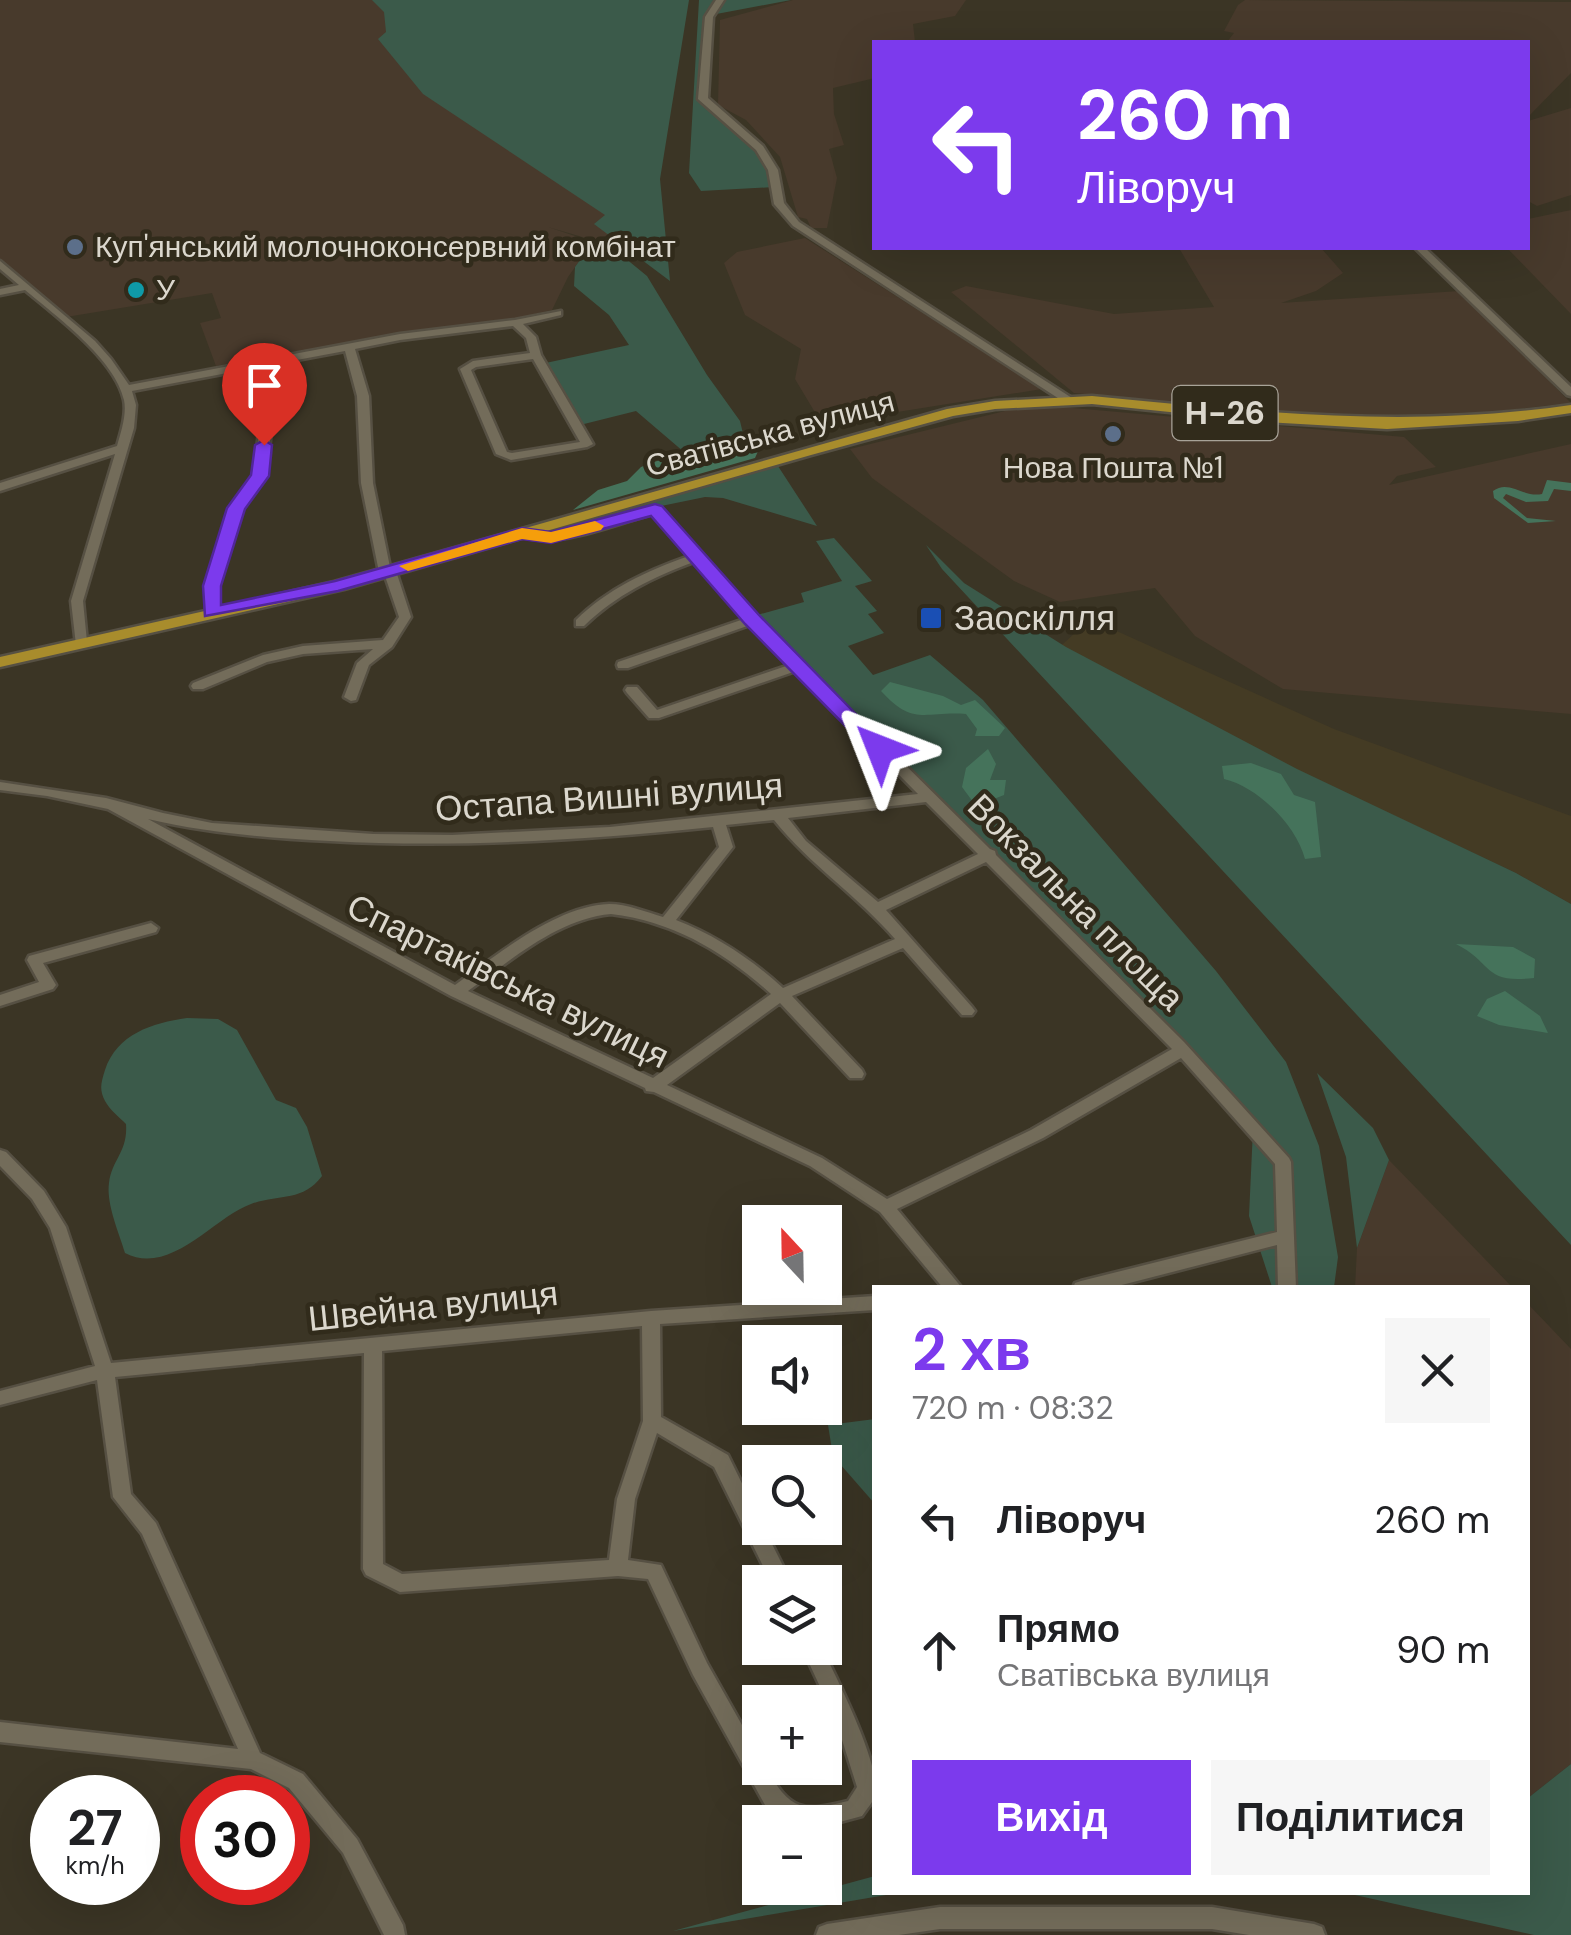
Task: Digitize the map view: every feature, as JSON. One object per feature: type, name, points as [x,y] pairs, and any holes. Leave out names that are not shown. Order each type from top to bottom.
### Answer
[{"type":"main road","name":"Сватівська вулиця","points":[[0,662],[387,571],[766,462],[995,405],[1068,400],[1387,424],[1518,417],[1571,409]]},
{"type":"street","points":[[720,0],[710,17],[702,99],[760,148],[773,170],[779,204],[786,213],[808,232],[1068,400]]},
{"type":"street","points":[[1422,250],[1571,393]]},
{"type":"street","points":[[0,264],[93,348],[130,402],[122,448],[77,601],[81,642]]},
{"type":"street","points":[[0,292],[26,287]]},
{"type":"street","points":[[125,390],[349,346],[515,323],[557,313]]},
{"type":"street","points":[[515,323],[531,336],[536,355],[587,444],[511,457],[502,454],[465,369],[473,364],[536,355]]},
{"type":"street","points":[[349,346],[363,396],[366,484],[387,571],[405,617],[387,644],[363,663],[352,698]]},
{"type":"street","points":[[212,612],[212,586],[236,508],[260,476],[267,414],[242,368]]},
{"type":"street","points":[[0,487],[122,448]]},
{"type":"street","name":"Вокзальна площа","points":[[522,534],[551,538],[655,510],[752,620],[1182,1050],[1106,1098],[1008,1151],[886,1207]]},
{"type":"street","points":[[580,623],[600,602],[650,573],[698,556]]},
{"type":"street","points":[[623,665],[752,620]]},
{"type":"street","points":[[198,686],[263,660],[304,650],[387,644]]},
{"type":"street","points":[[632,690],[654,714],[798,666]]},
{"type":"street","name":"Остапа Вишні вулиця","points":[[0,786],[106,802],[188,823],[410,841],[525,840],[718,824],[927,797]]},
{"type":"street","name":"Спартаківська вулиця","points":[[106,802],[456,992],[816,1162],[886,1207],[951,1285]]},
{"type":"street","points":[[778,815],[801,844],[877,909],[967,1011]]},
{"type":"street","points":[[668,921],[726,847],[718,824]]},
{"type":"street","points":[[877,909],[990,854]]},
{"type":"street","points":[[456,992],[522,945],[577,917],[606,908],[668,921],[740,956],[856,1074]]},
{"type":"street","points":[[0,1002],[48,985],[34,960],[151,928]]},
{"type":"street","points":[[652,1087],[782,995],[903,942]]},
{"type":"street","points":[[1182,1050],[1282,1162],[1288,1285]]},
{"type":"street","points":[[0,1156],[38,1195],[58,1227],[105,1370],[122,1497],[149,1529],[254,1760]]},
{"type":"street","points":[[1093,1285],[1286,1236]]},
{"type":"street","name":"Швейна вулиця","points":[[0,1398],[105,1370],[651,1318],[872,1302]]},
{"type":"street","points":[[618,1568],[626,1499],[652,1420],[651,1318]]},
{"type":"street","points":[[372,1345],[373,1570],[400,1583],[618,1568],[654,1571],[700,1669],[772,1798],[785,1812],[810,1821],[855,1809],[868,1789],[846,1720],[820,1665]]},
{"type":"street","points":[[652,1420],[721,1461],[773,1565]]},
{"type":"street","points":[[0,1732],[254,1760],[296,1781],[350,1846],[395,1933]]},
{"type":"street","points":[[827,1935],[940,1918],[1212,1918],[1314,1935]]},
{"type":"shaded area","points":[[0,0],[650,0],[632,222],[596,241],[548,227],[593,242],[568,277],[552,310],[505,321],[216,366],[200,323],[221,318],[212,293],[60,318],[55,308],[0,259]]},
{"type":"shaded area","points":[[793,0],[966,0],[955,16],[913,24],[915,40],[872,40],[872,79],[833,88],[834,114],[844,145],[829,149],[837,178],[827,228],[811,228],[807,219],[798,217],[780,157],[746,120],[718,105],[720,20]]},
{"type":"shaded area","points":[[1245,0],[1571,2],[1571,73],[1530,115],[1530,40],[1229,40],[1234,33],[1224,31]]},
{"type":"shaded area","points":[[1571,108],[1571,195],[1537,206],[1530,202],[1530,120]]},
{"type":"shaded area","points":[[1571,210],[1571,314],[1509,250],[1530,250],[1530,219]]},
{"type":"shaded area","points":[[805,238],[1042,389],[822,424],[795,379],[801,349],[745,315],[724,263],[737,252]]},
{"type":"shaded area","points":[[1180,250],[1323,250],[1343,273],[1316,291],[1281,303],[1459,291],[1571,403],[1434,418],[1293,414],[1074,393],[951,292],[966,286],[1114,314],[1214,307]]},
{"type":"shaded area","points":[[1050,406],[1404,437],[1436,467],[1397,476],[1389,485],[1571,444],[1571,714],[1283,689],[1195,636],[1155,588],[1060,602],[1014,581],[872,478],[850,449],[1009,410]]},
{"type":"shaded area","points":[[1090,619],[1334,729],[1571,816],[1571,904],[1516,873],[1051,655]]},
{"type":"shaded area","points":[[1389,1160],[1510,1285],[1355,1285],[1357,1248]]},
{"type":"shaded area","points":[[1530,1306],[1571,1349],[1571,1764],[1530,1796]]},
{"type":"green space","points":[[372,0],[689,0],[660,179],[670,281],[594,224],[605,215],[423,94],[378,39],[386,32],[384,12]]},
{"type":"green space","points":[[699,0],[791,0],[711,15],[703,99],[758,148],[774,187],[701,191],[689,173]]},
{"type":"green space","points":[[593,242],[625,258],[647,276],[740,421],[746,446],[700,458],[657,461],[684,452],[636,411],[580,425],[541,364],[629,345],[609,315],[574,286],[575,267]]},
{"type":"green space","points":[[746,446],[759,449],[755,458],[573,510],[598,490],[627,481],[641,467],[657,461],[702,458]]},
{"type":"green space","points":[[776,463],[817,526],[723,498],[705,497],[559,527]]},
{"type":"green space","points":[[1547,480],[1571,483],[1571,491],[1554,489],[1548,501],[1526,502],[1506,494],[1503,498],[1527,518],[1556,521],[1528,523],[1494,498],[1493,491],[1505,487],[1542,494]]},
{"type":"green space","points":[[834,538],[872,581],[855,586],[877,611],[868,614],[884,633],[848,646],[873,675],[930,655],[983,700],[1216,971],[1286,1062],[1319,1146],[1338,1257],[1334,1285],[1271,1285],[1249,1216],[1253,1129],[750,617],[804,602],[801,593],[842,581],[816,541]]},
{"type":"green space","points":[[926,545],[964,583],[1066,647],[1297,769],[1516,873],[1571,904],[1571,1245],[942,569]]},
{"type":"green space","points":[[890,682],[943,696],[961,705],[975,700],[1005,728],[999,736],[975,736],[977,729],[966,714],[911,713],[881,691]]},
{"type":"green space","points":[[988,749],[996,764],[990,780],[1006,780],[1004,795],[976,806],[962,787],[966,768]]},
{"type":"green space","points":[[1251,763],[1281,774],[1294,795],[1315,802],[1321,857],[1305,859],[1293,833],[1274,809],[1250,790],[1224,779],[1222,766]]},
{"type":"green space","points":[[1456,944],[1513,947],[1535,959],[1534,978],[1496,975]]},
{"type":"green space","points":[[1505,991],[1540,1016],[1548,1033],[1499,1025],[1477,1016],[1487,999]]},
{"type":"green space","points":[[187,1018],[218,1019],[237,1030],[276,1100],[296,1108],[307,1127],[322,1176],[298,1194],[261,1201],[237,1211],[175,1251],[142,1258],[125,1253],[111,1209],[109,1183],[125,1142],[126,1124],[105,1101],[102,1082],[111,1058],[127,1039],[149,1027]]},
{"type":"green space","points":[[1317,1073],[1373,1128],[1389,1160],[1357,1248],[1346,1157]]},
{"type":"green space","points":[[872,1419],[872,1501],[842,1466],[842,1445],[831,1445],[828,1425]]},
{"type":"green space","points":[[1571,1764],[1571,1935],[1534,1935],[1355,1895],[1530,1895],[1530,1796]]},
{"type":"green space","points":[[872,1877],[872,1895],[886,1895],[842,1902],[842,1885]]},
{"type":"green space","points":[[768,1905],[827,1905],[673,1931]]},
{"type":"slow traffic","points":[[408,566],[522,534],[551,538],[595,526]]},
{"type":"place","name":"Куп'янський молочноконсервний комбінат","points":[[75,247]]},
{"type":"place","name":"У","points":[[136,290]]},
{"type":"place","name":"Нова Пошта №1","points":[[1113,434]]},
{"type":"place","name":"Заоскiлля","points":[[931,618]]},
{"type":"route","points":[[264,445],[260,476],[236,508],[220,559],[212,586],[212,612],[338,586],[522,534],[551,538],[655,510],[752,620],[880,749]]}]
